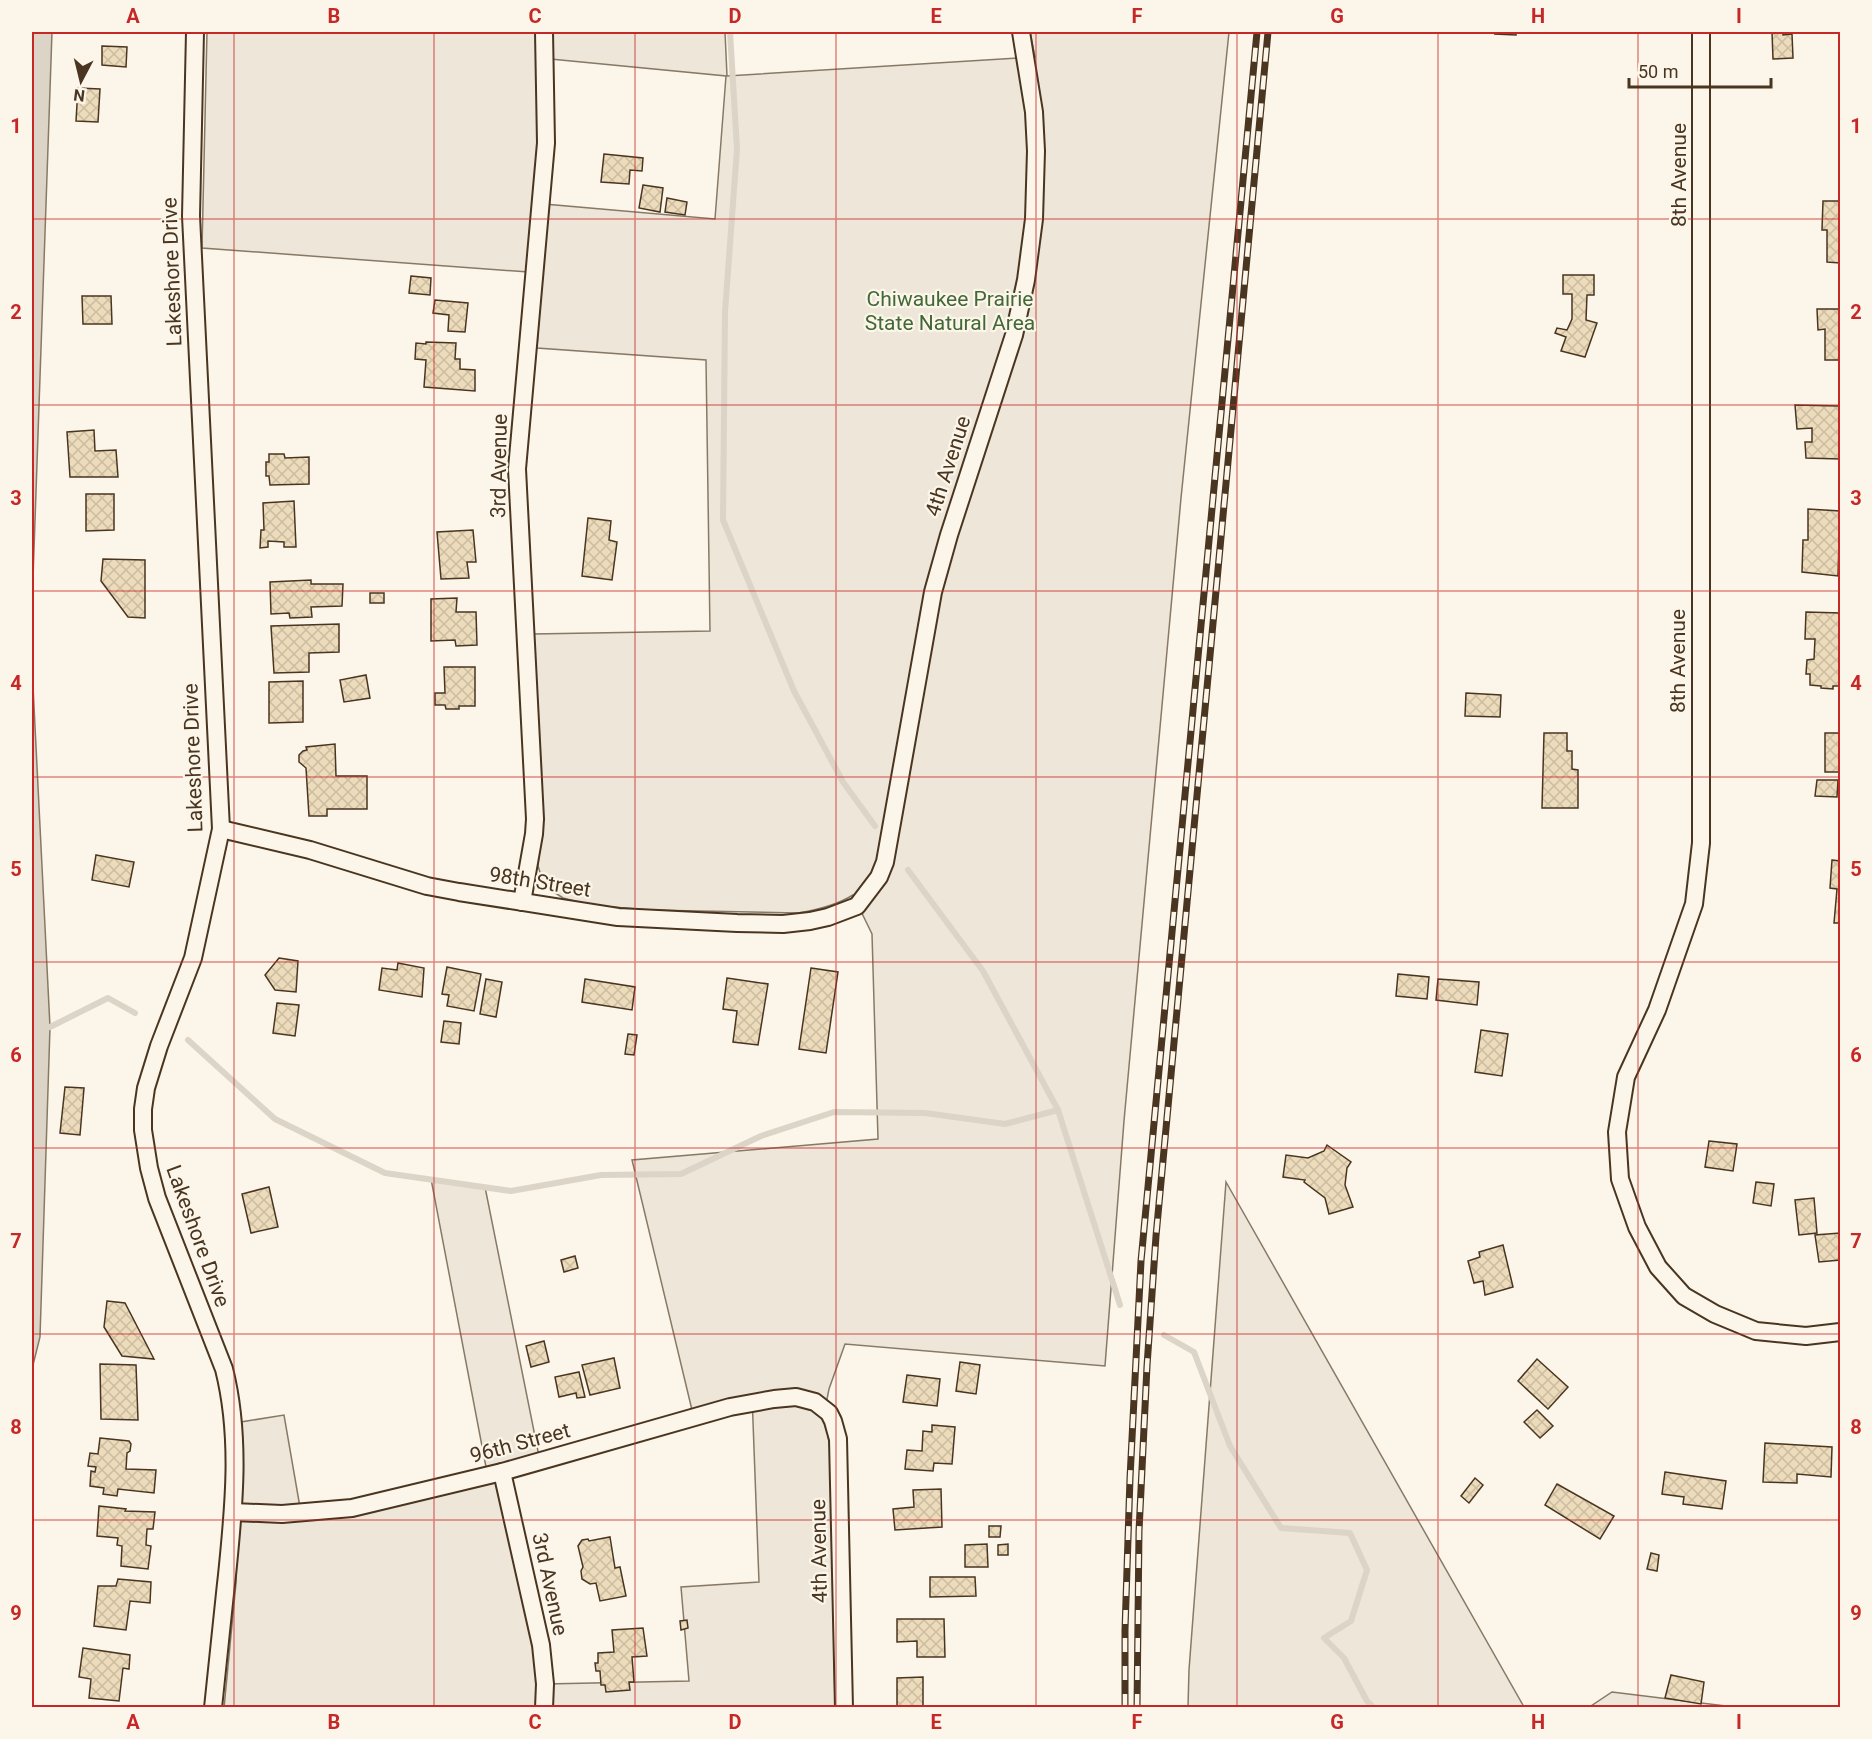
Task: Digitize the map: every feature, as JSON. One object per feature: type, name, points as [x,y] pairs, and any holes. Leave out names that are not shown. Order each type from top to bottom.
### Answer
[{"type":"street","name":"Lakeshore Drive","points":[[195,32],[191,216],[221,829],[194,958],[159,1046],[146,1088],[143,1130],[156,1198],[224,1369],[230,1395],[233,1420],[233,1512],[213,1707]]},
{"type":"street","name":"3rd Avenue","points":[[522,902],[535,819],[518,469],[546,143],[544,32]]},
{"type":"street","name":"4th Avenue","points":[[857,906],[879,877],[885,862],[933,592],[949,535],[1014,335],[1026,280],[1034,219],[1036,151],[1034,112],[1021,32]]},
{"type":"street","name":"8th Avenue","points":[[1701,32],[1701,843],[1694,904],[1657,1010],[1626,1077],[1617,1132],[1620,1179],[1637,1227],[1658,1268],[1684,1296],[1715,1314],[1756,1331],[1806,1336],[1840,1332]]},
{"type":"street","name":"98th Street","points":[[221,829],[310,850],[427,886],[618,917],[748,923],[810,921],[857,906]]},
{"type":"street","name":"96th Street","points":[[233,1512],[282,1514],[352,1508],[502,1472],[730,1407],[796,1397],[815,1402]]},
{"type":"street","name":"4th Avenue","points":[[815,1402],[829,1413],[833,1421],[840,1458],[844,1707]]},
{"type":"street","name":"3rd Avenue","points":[[502,1472],[541,1645],[545,1684],[544,1707]]},
{"type":"green space","name":"Chiwaukee Prairie State Natural Area","points":[[207,32],[725,32],[727,76],[1035,57],[1030,32],[1229,32],[1181,498],[1124,1121],[1105,1366],[845,1344],[829,1389],[823,1419],[831,1458],[835,1707],[545,1707],[545,1684],[689,1681],[681,1587],[759,1582],[752,1395],[692,1410],[632,1160],[878,1139],[872,934],[853,895],[827,907],[798,913],[648,910],[590,905],[563,898],[549,889],[543,882],[538,866],[542,819],[533,634],[710,631],[706,360],[537,348],[542,273],[202,248]],"holes":[[[540,58],[726,76],[715,219],[533,203]]]},
{"type":"green space","points":[[431,1179],[485,1187],[540,1461],[504,1482],[543,1661],[539,1707],[224,1708],[236,1583],[241,1422],[284,1415],[301,1513],[423,1485],[486,1467]]},
{"type":"green space","points":[[1226,1182],[1524,1707],[1188,1707]]},
{"type":"green space","points":[[1612,1692],[1734,1707],[1588,1708]]},
{"type":"shaded area","points":[[32,32],[52,32],[32,607]]},
{"type":"shaded area","points":[[32,666],[50,1027],[40,1337],[32,1369]]},
{"type":"building","points":[[1496,32],[1516,32],[1516,35],[1495,34]]},
{"type":"building","points":[[1772,32],[1783,32],[1783,35],[1792,34],[1793,58],[1773,59]]},
{"type":"building","points":[[102,46],[127,47],[126,67],[102,65]]},
{"type":"building","points":[[78,88],[100,89],[98,122],[76,121]]},
{"type":"building","points":[[604,154],[643,158],[642,171],[630,170],[629,184],[601,182]]},
{"type":"building","points":[[643,185],[663,188],[660,212],[639,208]]},
{"type":"building","points":[[667,198],[687,202],[685,215],[665,212]]},
{"type":"building","points":[[1823,201],[1840,201],[1840,263],[1827,262],[1827,230],[1822,230]]},
{"type":"building","points":[[1563,275],[1594,275],[1594,295],[1587,295],[1586,320],[1597,323],[1585,357],[1561,351],[1566,337],[1555,333],[1557,328],[1567,330],[1572,319],[1572,294],[1563,294]]},
{"type":"building","points":[[411,276],[431,278],[430,295],[409,293]]},
{"type":"building","points":[[82,296],[111,296],[112,324],[83,324]]},
{"type":"building","points":[[435,300],[468,303],[465,332],[448,331],[449,315],[433,313]]},
{"type":"building","points":[[1817,309],[1840,309],[1840,360],[1825,360],[1825,329],[1818,330]]},
{"type":"building","points":[[426,342],[456,343],[455,359],[460,359],[460,369],[475,370],[475,391],[424,387],[426,360],[415,359],[416,343],[426,344]]},
{"type":"building","points":[[1795,405],[1840,406],[1840,459],[1806,458],[1805,442],[1812,442],[1812,428],[1797,429]]},
{"type":"building","points":[[94,430],[95,451],[116,450],[118,477],[70,477],[67,432]]},
{"type":"building","points":[[269,454],[284,454],[285,458],[309,457],[309,484],[270,485],[269,476],[266,476],[266,462],[269,462]]},
{"type":"building","points":[[86,494],[114,494],[114,530],[86,531]]},
{"type":"building","points":[[294,501],[296,547],[284,547],[284,542],[268,541],[268,547],[260,548],[261,530],[264,530],[263,503]]},
{"type":"building","points":[[1808,509],[1840,511],[1838,576],[1802,572],[1803,540],[1808,540]]},
{"type":"building","points":[[588,518],[611,521],[609,540],[617,542],[612,580],[582,576]]},
{"type":"building","points":[[473,530],[476,562],[467,562],[469,578],[441,579],[437,532]]},
{"type":"building","points":[[103,559],[145,560],[145,618],[128,617],[101,581]]},
{"type":"building","points":[[311,580],[311,584],[343,584],[342,606],[311,607],[312,617],[290,618],[289,613],[271,614],[270,582]]},
{"type":"building","points":[[370,593],[384,593],[384,603],[370,603]]},
{"type":"building","points":[[457,598],[456,612],[476,612],[477,645],[456,646],[455,640],[431,641],[431,599]]},
{"type":"building","points":[[1806,612],[1840,613],[1840,686],[1833,686],[1833,689],[1810,685],[1810,674],[1806,674],[1807,660],[1814,659],[1815,639],[1805,639]]},
{"type":"building","points":[[339,624],[339,652],[309,653],[309,672],[274,673],[271,626]]},
{"type":"building","points":[[444,667],[475,667],[475,706],[446,709],[445,705],[435,705],[435,693],[445,693]]},
{"type":"building","points":[[366,675],[370,698],[344,702],[340,680]]},
{"type":"building","points":[[303,681],[303,722],[269,723],[269,682]]},
{"type":"building","points":[[1466,693],[1501,695],[1500,717],[1465,716]]},
{"type":"building","points":[[1544,733],[1567,733],[1567,751],[1572,751],[1572,769],[1578,770],[1578,808],[1542,808]]},
{"type":"building","points":[[1825,733],[1840,733],[1840,772],[1825,772]]},
{"type":"building","points":[[335,744],[336,776],[367,776],[367,809],[327,809],[327,816],[309,816],[306,768],[299,762],[299,755],[307,750],[306,747]]},
{"type":"building","points":[[1817,780],[1838,780],[1837,797],[1815,796]]},
{"type":"building","points":[[96,855],[134,862],[129,887],[92,880]]},
{"type":"building","points":[[1832,860],[1840,861],[1840,923],[1834,923],[1837,889],[1830,888]]},
{"type":"building","points":[[279,958],[298,961],[296,992],[275,990],[265,975]]},
{"type":"building","points":[[398,963],[424,968],[422,997],[379,990],[382,968],[397,970]]},
{"type":"building","points":[[447,967],[481,974],[474,1011],[447,1006],[449,995],[442,994]]},
{"type":"building","points":[[811,968],[838,972],[826,1053],[799,1049]]},
{"type":"building","points":[[1398,974],[1429,977],[1427,999],[1396,996]]},
{"type":"building","points":[[727,978],[768,984],[758,1045],[733,1042],[737,1011],[723,1009]]},
{"type":"building","points":[[486,979],[502,982],[496,1017],[480,1014]]},
{"type":"building","points":[[585,979],[635,987],[632,1010],[582,1002]]},
{"type":"building","points":[[1438,979],[1479,982],[1477,1005],[1436,1000]]},
{"type":"building","points":[[277,1003],[299,1005],[295,1036],[273,1033]]},
{"type":"building","points":[[444,1021],[461,1023],[459,1044],[441,1042]]},
{"type":"building","points":[[1481,1030],[1508,1034],[1502,1076],[1475,1072]]},
{"type":"building","points":[[628,1034],[637,1035],[634,1055],[625,1054]]},
{"type":"building","points":[[65,1087],[84,1088],[80,1135],[60,1133]]},
{"type":"building","points":[[1709,1141],[1737,1144],[1733,1171],[1705,1167]]},
{"type":"building","points":[[1327,1145],[1351,1162],[1347,1168],[1345,1185],[1353,1207],[1329,1214],[1325,1198],[1304,1182],[1305,1180],[1283,1177],[1286,1155],[1308,1158],[1324,1151]]},
{"type":"building","points":[[1756,1182],[1774,1184],[1771,1206],[1753,1203]]},
{"type":"building","points":[[269,1187],[278,1227],[251,1233],[242,1194]]},
{"type":"building","points":[[1814,1198],[1817,1233],[1799,1235],[1795,1200]]},
{"type":"building","points":[[1840,1233],[1840,1260],[1819,1262],[1815,1235]]},
{"type":"building","points":[[1503,1245],[1513,1287],[1485,1295],[1483,1281],[1474,1283],[1468,1261],[1480,1257],[1479,1252]]},
{"type":"building","points":[[575,1256],[578,1268],[564,1272],[561,1260]]},
{"type":"building","points":[[107,1301],[125,1303],[154,1359],[122,1356],[104,1327]]},
{"type":"building","points":[[544,1341],[549,1362],[531,1367],[526,1346]]},
{"type":"building","points":[[614,1358],[620,1388],[590,1395],[582,1365]]},
{"type":"building","points":[[1537,1359],[1568,1387],[1548,1409],[1518,1381]]},
{"type":"building","points":[[960,1362],[980,1365],[976,1394],[956,1391]]},
{"type":"building","points":[[100,1364],[136,1365],[138,1420],[101,1419]]},
{"type":"building","points":[[579,1372],[585,1397],[577,1398],[576,1393],[559,1397],[555,1377]]},
{"type":"building","points":[[907,1375],[940,1379],[937,1406],[903,1402]]},
{"type":"building","points":[[1537,1410],[1553,1426],[1540,1438],[1524,1422]]},
{"type":"building","points":[[932,1425],[955,1427],[952,1464],[934,1463],[933,1471],[905,1469],[907,1450],[922,1451],[923,1431],[932,1432]]},
{"type":"building","points":[[100,1438],[129,1441],[131,1444],[130,1451],[127,1453],[126,1469],[156,1470],[154,1493],[118,1489],[117,1496],[103,1494],[104,1488],[90,1486],[91,1471],[95,1472],[96,1467],[88,1466],[90,1453],[98,1454]]},
{"type":"building","points":[[1765,1443],[1832,1447],[1831,1477],[1797,1474],[1797,1483],[1763,1482]]},
{"type":"building","points":[[1665,1472],[1726,1481],[1722,1509],[1683,1504],[1684,1497],[1662,1494]]},
{"type":"building","points":[[1475,1478],[1483,1485],[1469,1503],[1461,1496]]},
{"type":"building","points":[[1557,1484],[1614,1516],[1600,1539],[1545,1505]]},
{"type":"building","points":[[941,1489],[942,1527],[895,1530],[893,1509],[914,1507],[913,1490]]},
{"type":"building","points":[[99,1506],[126,1509],[125,1511],[155,1512],[153,1529],[147,1529],[146,1545],[151,1546],[148,1569],[121,1566],[122,1546],[117,1545],[118,1538],[97,1536]]},
{"type":"building","points":[[989,1526],[1001,1526],[1000,1537],[989,1537]]},
{"type":"building","points":[[610,1537],[615,1568],[620,1567],[626,1596],[600,1601],[596,1583],[590,1584],[582,1579],[583,1567],[578,1546],[582,1540]]},
{"type":"building","points":[[987,1544],[988,1567],[965,1567],[965,1545]]},
{"type":"building","points":[[1008,1544],[1008,1555],[998,1555],[998,1545]]},
{"type":"building","points":[[1651,1553],[1659,1555],[1657,1571],[1647,1569]]},
{"type":"building","points":[[930,1577],[975,1577],[976,1596],[930,1597]]},
{"type":"building","points":[[118,1579],[151,1582],[150,1603],[130,1601],[126,1630],[94,1626],[98,1586],[116,1586]]},
{"type":"building","points":[[897,1619],[944,1619],[945,1657],[917,1657],[917,1641],[897,1642]]},
{"type":"building","points":[[687,1620],[688,1628],[681,1630],[680,1621]]},
{"type":"building","points":[[643,1628],[647,1656],[632,1657],[634,1682],[629,1682],[630,1690],[606,1692],[605,1685],[601,1685],[600,1671],[596,1671],[595,1663],[598,1663],[598,1653],[614,1652],[612,1630]]},
{"type":"building","points":[[83,1648],[130,1655],[129,1669],[123,1668],[119,1701],[89,1698],[91,1679],[79,1677]]},
{"type":"building","points":[[1671,1675],[1704,1682],[1701,1704],[1665,1698]]},
{"type":"building","points":[[923,1677],[923,1708],[897,1708],[897,1678]]},
{"type":"waterway","points":[[730,32],[737,149],[725,312],[723,520],[794,691],[843,782],[875,826]]},
{"type":"waterway","points":[[908,870],[983,971],[1058,1110],[1120,1305]]},
{"type":"waterway","points":[[50,1027],[108,998],[135,1013]]},
{"type":"waterway","points":[[188,1040],[275,1119],[385,1173],[511,1191],[601,1175],[681,1174],[761,1136],[834,1112],[925,1113],[1005,1124],[1058,1110]]},
{"type":"waterway","points":[[1164,1335],[1194,1352],[1230,1446],[1281,1528],[1350,1533],[1367,1570],[1351,1621],[1324,1638],[1344,1658],[1367,1701],[1374,1708]]},
{"type":"railway","points":[[1125,1708],[1130,1478],[1141,1261],[1257,32]]},
{"type":"railway","points":[[1137,1708],[1139,1531],[1156,1236],[1268,32]]}]
